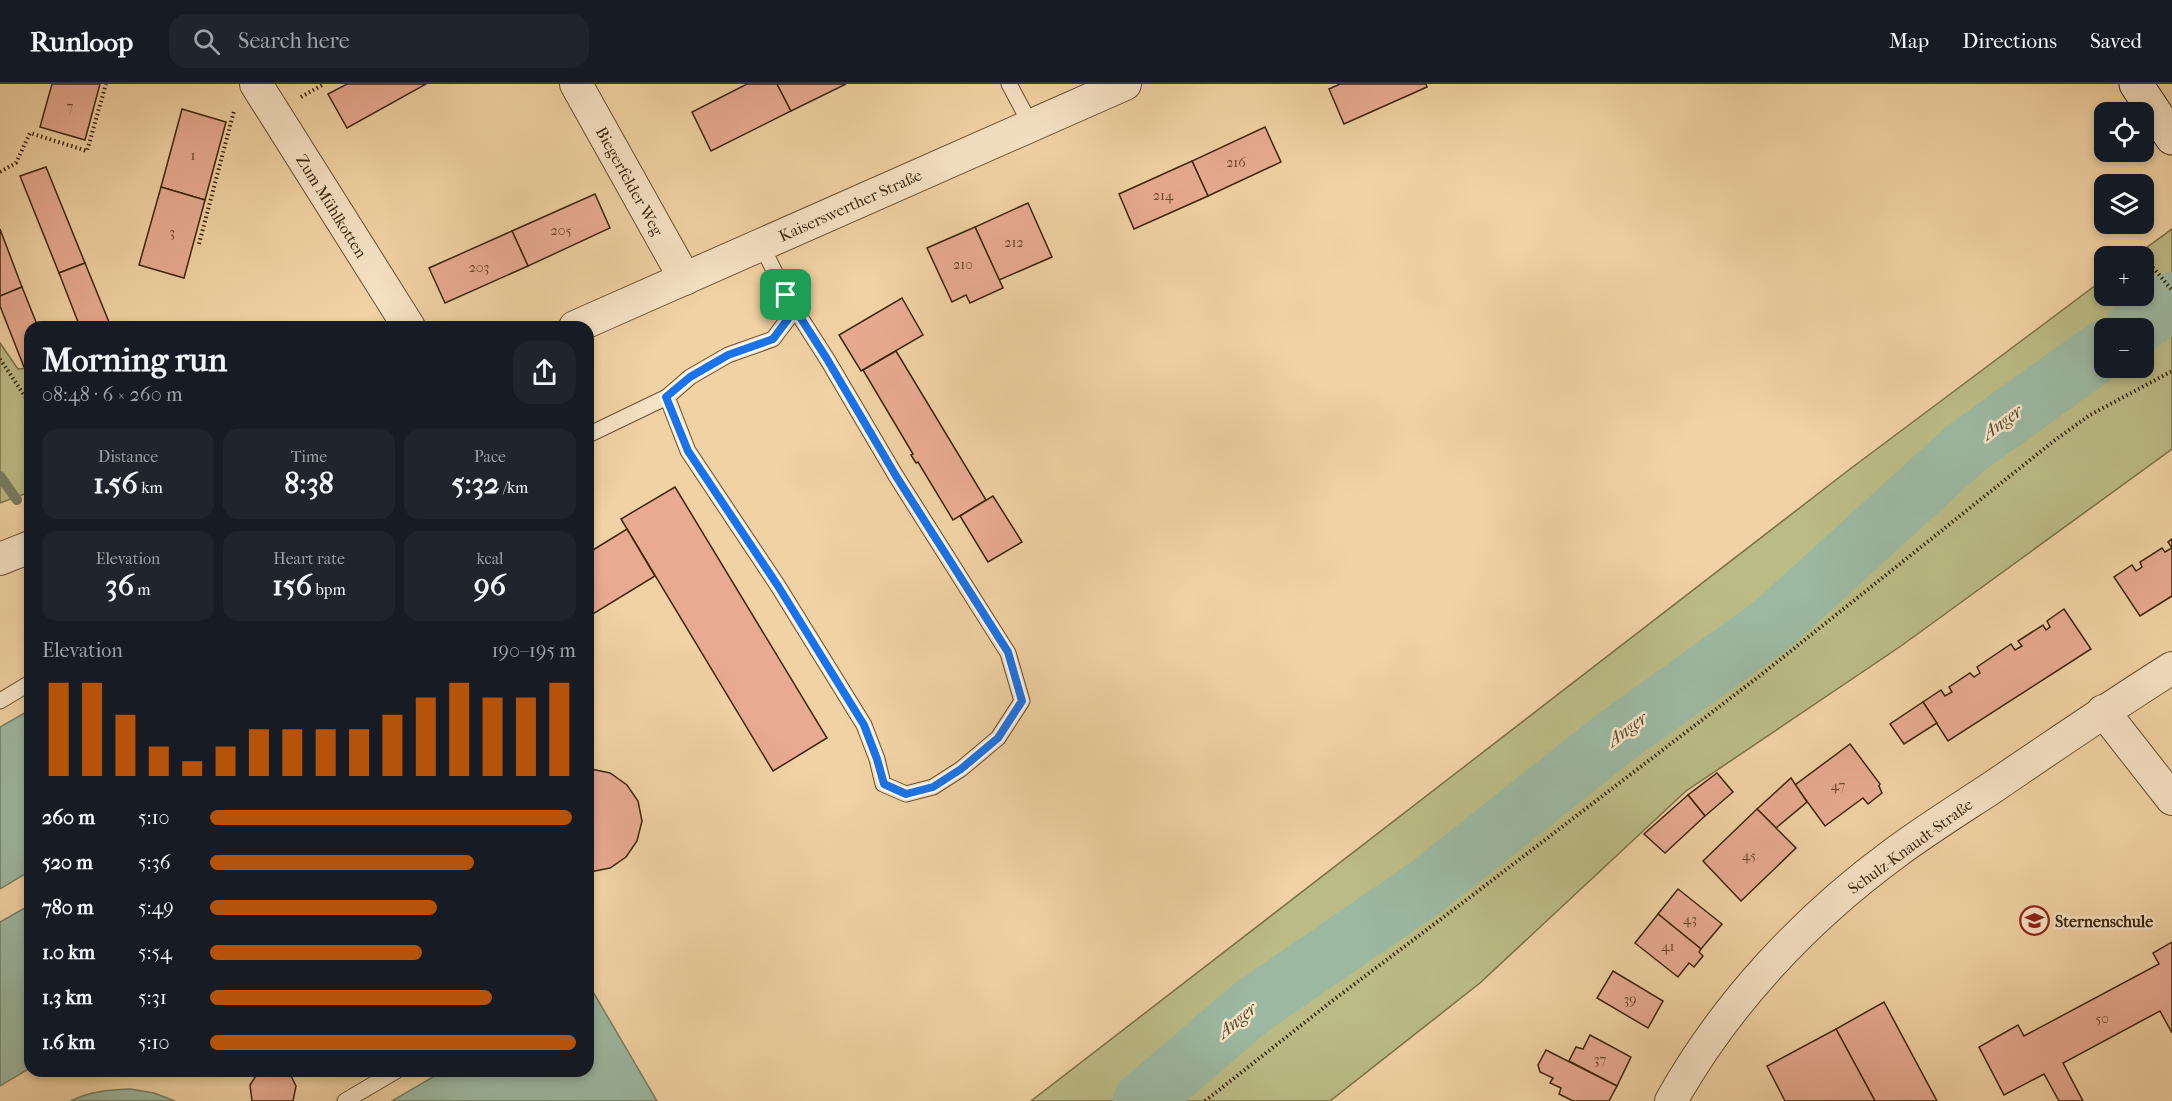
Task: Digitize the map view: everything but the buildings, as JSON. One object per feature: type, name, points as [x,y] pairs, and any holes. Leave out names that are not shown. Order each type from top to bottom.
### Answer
[{"type":"main road","points":[[2136,84],[2172,138]]},
{"type":"street","name":"Zum Mühlkotten","points":[[256,84],[405,321]]},
{"type":"street","name":"Biegerfelder Weg","points":[[576,84],[684,279]]},
{"type":"street","name":"Kaiserswerther Straße","points":[[589,321],[1125,84]]},
{"type":"street","points":[[0,559],[24,549]]},
{"type":"street","name":"Schulz-Knaudt-Straße","points":[[1671,1101],[1687,1072],[1718,1027],[1753,984],[1798,935],[1847,891],[1896,853],[2103,711],[2172,668]]},
{"type":"street","points":[[2103,711],[2172,799]]},
{"type":"lane","points":[[1009,84],[1031,125]]},
{"type":"lane","points":[[666,397],[688,451],[778,586],[864,725],[884,784],[906,794],[933,787],[961,769],[998,738],[1022,701],[1008,652],[896,476],[786,295],[761,244]]},
{"type":"lane","points":[[594,432],[666,397],[690,377],[728,355],[773,339],[788,319],[786,295]]},
{"type":"lane","points":[[0,701],[24,687]]},
{"type":"lane","points":[[345,1101],[386,1077]]},
{"type":"path","points":[[0,172],[16,163],[30,133],[87,151],[106,84]]},
{"type":"path","points":[[199,244],[235,108],[256,84]]},
{"type":"path","points":[[2154,270],[2172,290]]},
{"type":"path","points":[[0,359],[24,395]]},
{"type":"path","points":[[1205,1101],[1332,1001],[1752,681],[2055,440],[2090,415],[2172,372]]},
{"type":"green space","points":[[2172,229],[2172,449],[1901,646],[1686,791],[1480,983],[1330,1101],[1031,1101],[1850,469],[2094,286],[2094,306],[2154,306],[2154,246],[2149,246]]},
{"type":"green space","points":[[0,343],[18,369],[24,368],[24,494],[0,503]]},
{"type":"shaded area","points":[[24,713],[24,875],[0,889],[0,727]]},
{"type":"shaded area","points":[[24,908],[24,1072],[0,1086],[0,922]]},
{"type":"shaded area","points":[[594,994],[657,1101],[392,1101],[433,1077],[594,1077]]},
{"type":"shaded area","points":[[130,1089],[154,1093],[175,1101],[71,1101],[92,1093]]},
{"type":"waterway","name":"Anger","points":[[2148,318],[2172,301]]},
{"type":"waterway","name":"Anger","points":[[1142,1101],[1250,1008],[1425,888],[1614,738],[1773,624],[1966,448],[2094,356]]},
{"type":"waterway","points":[[0,476],[17,500]]},
{"type":"place","name":"Sternenschule","points":[[2034,921]]},
{"type":"route","points":[[786,295],[896,476],[1008,652],[1022,701],[998,738],[961,769],[933,787],[906,794],[884,784],[864,725],[778,586],[688,451],[666,397],[690,377],[728,355],[773,339],[788,319],[786,295]]}]
